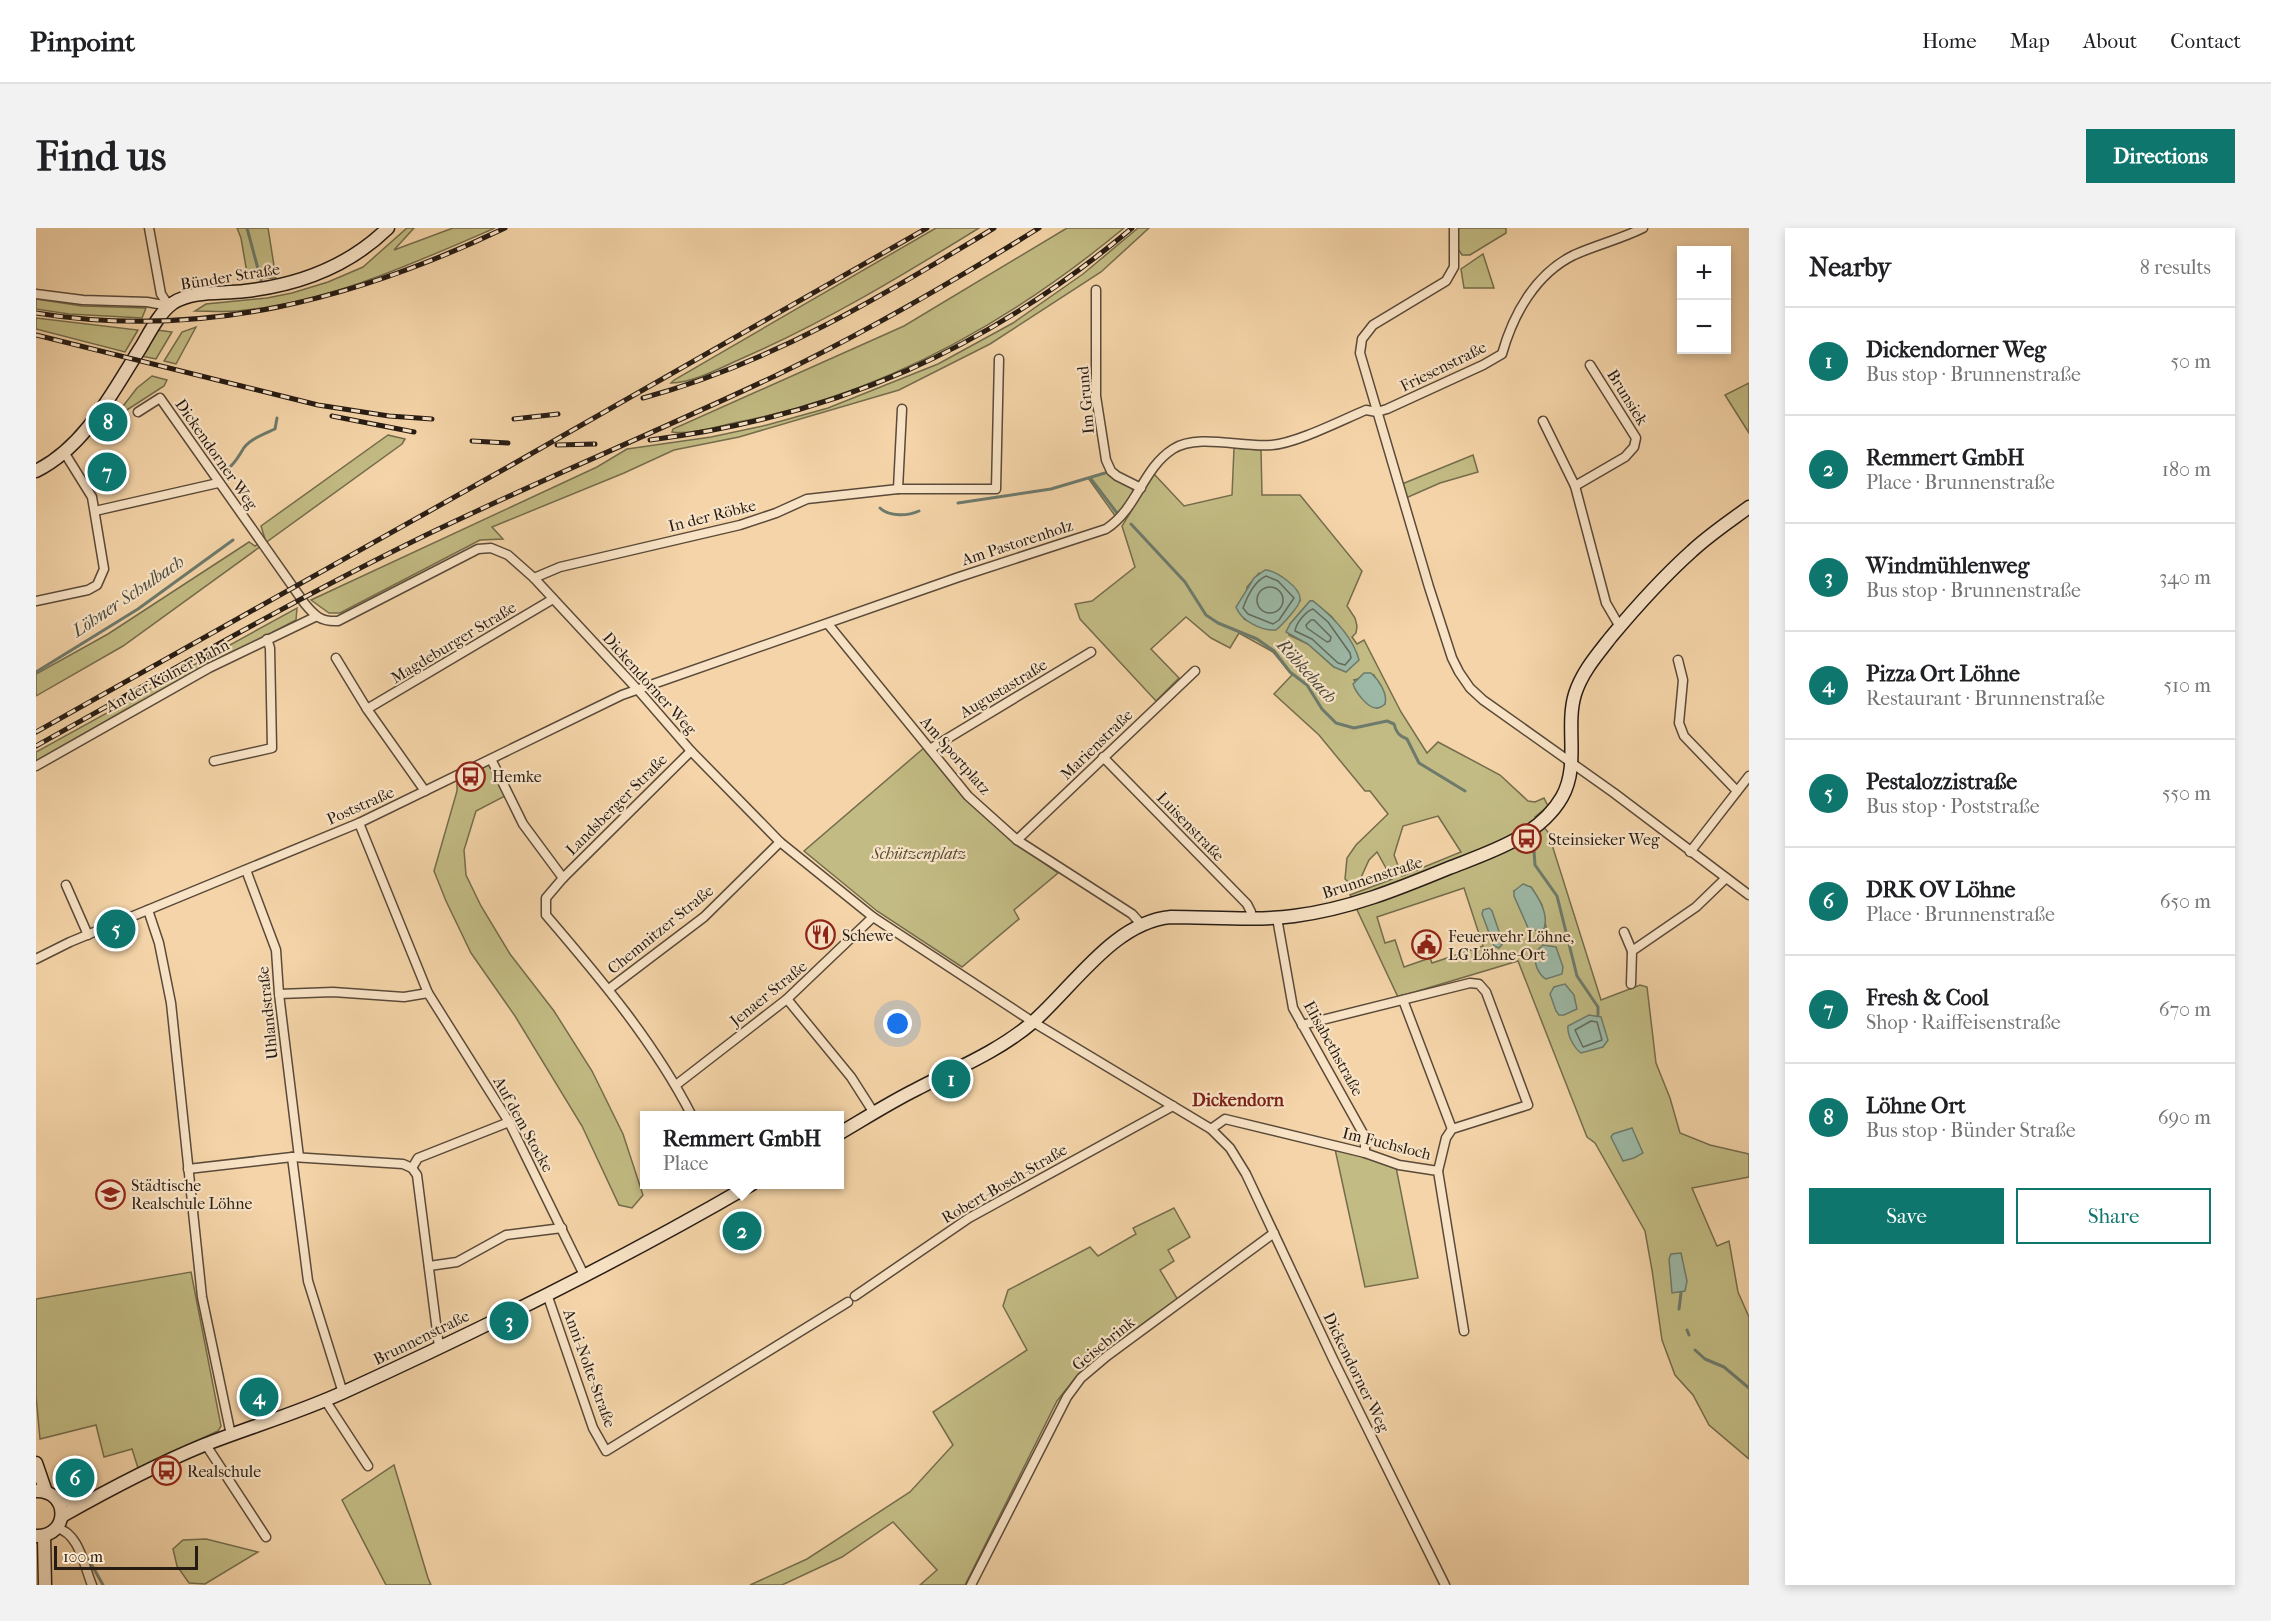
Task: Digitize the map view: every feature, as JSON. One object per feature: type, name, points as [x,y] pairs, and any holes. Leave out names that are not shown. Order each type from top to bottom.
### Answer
[{"type":"street","points":[[149,228],[162,294],[169,306]]},
{"type":"street","name":"Bünder Straße","points":[[36,471],[64,452],[96,416],[169,306],[189,296],[273,287],[317,275],[359,253],[388,228]]},
{"type":"street","points":[[1454,228],[1454,267],[1446,281],[1373,325],[1362,339],[1360,353],[1429,587],[1459,672],[1470,688],[1483,700],[1749,894]]},
{"type":"street","name":"Friesenstraße","points":[[1377,412],[1484,365],[1502,354],[1509,329],[1533,289],[1547,272],[1575,255],[1643,228]]},
{"type":"street","name":"Im Grund","points":[[1096,290],[1096,396],[1106,460],[1111,471],[1117,476],[1141,488]]},
{"type":"street","points":[[36,294],[83,300],[147,302],[169,306]]},
{"type":"street","name":"In der Röbke","points":[[534,578],[560,567],[740,525],[776,513],[807,499],[898,489],[996,489],[999,359]]},
{"type":"street","name":"Brunsiek","points":[[1575,486],[1625,457],[1634,447],[1636,438],[1590,365]]},
{"type":"street","name":"Dickendorner Weg","points":[[138,412],[160,398],[315,617],[327,621],[338,621],[478,549],[491,548],[508,555],[534,578],[691,751],[780,842],[873,917],[1033,1022],[1211,1130],[1230,1148],[1246,1174],[1333,1359],[1445,1585]]},
{"type":"street","points":[[898,489],[902,409]]},
{"type":"street","name":"Am Pastorenholz","points":[[638,690],[959,577],[1106,529],[1126,513],[1159,461],[1173,448],[1204,442],[1272,446],[1292,441],[1366,410],[1377,412]]},
{"type":"street","points":[[1543,421],[1575,486],[1606,603],[1620,627]]},
{"type":"street","points":[[36,601],[88,590],[97,585],[104,569],[92,497],[64,452]]},
{"type":"street","points":[[95,511],[218,483]]},
{"type":"street","name":"Brunnenstraße","points":[[844,1131],[915,1090],[998,1048],[1033,1022],[1126,932],[1141,924],[1156,918],[1172,917],[1277,918],[1343,907],[1386,894],[1502,846],[1539,824],[1554,809],[1568,784],[1573,700],[1582,677],[1593,659],[1692,550],[1749,507]]},
{"type":"street","name":"Magdeburger Straße","points":[[367,709],[553,599]]},
{"type":"street","name":"An der Kölner Bahn","points":[[36,766],[130,711],[267,639],[315,617]]},
{"type":"street","name":"Am Sportplatz","points":[[828,624],[968,796],[1017,840],[1132,914],[1141,924]]},
{"type":"street","points":[[214,761],[272,748],[270,648],[267,639]]},
{"type":"street","name":"Augustastraße","points":[[930,749],[1091,652]]},
{"type":"street","points":[[336,658],[367,709],[425,791]]},
{"type":"street","points":[[1678,660],[1683,680],[1679,723],[1684,736],[1737,791]]},
{"type":"street","name":"Marienstraße","points":[[1017,840],[1195,671]]},
{"type":"street","name":"Poststraße","points":[[36,959],[88,935],[359,823],[578,715],[638,690]]},
{"type":"street","name":"Landsberger Straße","points":[[563,878],[691,751]]},
{"type":"street","name":"Luisenstraße","points":[[1103,758],[1246,904],[1251,912],[1251,919]]},
{"type":"street","points":[[491,759],[523,824],[563,878],[546,898],[546,915],[609,989],[676,1085],[689,1111]]},
{"type":"street","points":[[1690,852],[1749,776]]},
{"type":"street","name":"Auf dem Stocke","points":[[359,823],[428,993],[509,1122],[584,1275]]},
{"type":"street","name":"Chemnitzer Straße","points":[[609,989],[704,917],[780,842]]},
{"type":"street","name":"Uhlandstraße","points":[[246,870],[276,950],[308,1281],[343,1393]]},
{"type":"street","points":[[1632,951],[1696,907],[1726,878]]},
{"type":"street","points":[[66,885],[88,935]]},
{"type":"street","points":[[148,910],[159,943],[171,1003],[202,1297],[231,1435]]},
{"type":"street","name":"Jenaer Straße","points":[[676,1085],[787,999],[873,917]]},
{"type":"street","name":"Elisabethstraße","points":[[1277,918],[1293,1008],[1365,1137],[1365,1153]]},
{"type":"street","points":[[1624,932],[1632,951],[1631,984]]},
{"type":"street","points":[[1302,1025],[1470,982],[1479,984],[1486,992],[1528,1105],[1452,1129],[1446,1138],[1438,1172]]},
{"type":"street","points":[[279,994],[333,992],[404,997],[428,993]]},
{"type":"street","points":[[787,999],[851,1077],[874,1113]]},
{"type":"street","points":[[1403,1000],[1452,1129]]},
{"type":"street","name":"Robert-Bosch-Straße","points":[[606,1451],[851,1299],[969,1218],[1173,1106]]},
{"type":"street","name":"Im Fuchsloch","points":[[1211,1130],[1225,1119],[1365,1153],[1399,1165],[1438,1172],[1464,1330]]},
{"type":"street","points":[[412,1168],[418,1158],[509,1122]]},
{"type":"street","points":[[188,1169],[295,1157],[403,1164],[412,1168],[417,1175],[439,1347]]},
{"type":"street","name":"Brunnenstraße","points":[[62,1516],[206,1444],[343,1393],[547,1294],[745,1189]]},
{"type":"street","points":[[429,1266],[457,1262],[506,1235],[562,1228]]},
{"type":"street","name":"Geisebrink","points":[[970,1585],[1066,1397],[1081,1378],[1107,1356],[1274,1233]]},
{"type":"street","name":"Anni-Nolte-Straße","points":[[547,1294],[593,1428],[606,1451]]},
{"type":"street","points":[[325,1400],[368,1466]]},
{"type":"street","points":[[206,1444],[266,1537]]},
{"type":"street","points":[[36,1463],[41,1492],[58,1501],[62,1516],[56,1528],[39,1539],[44,1581]]},
{"type":"street","name":"Brunnenstraße","points":[[58,1501],[94,1498]]},
{"type":"street","points":[[56,1528],[69,1532],[92,1585]]},
{"type":"green space","points":[[237,228],[268,228],[276,278],[248,279],[241,238]]},
{"type":"green space","points":[[407,228],[414,228],[394,250],[453,228],[495,228],[401,268],[336,291],[269,307],[231,311],[195,311],[206,304],[267,298],[328,282],[363,267]]},
{"type":"green space","points":[[936,228],[979,228],[835,313],[709,373],[690,380],[671,383],[674,380]]},
{"type":"green space","points":[[1067,228],[1124,228],[1037,294],[991,323],[894,373],[844,393],[792,409],[705,430],[672,432],[673,429],[904,326]]},
{"type":"green space","points":[[1138,228],[1149,228],[1101,272],[990,344],[899,390],[739,437],[674,450],[492,527],[503,539],[480,540],[340,613],[329,613],[311,600],[597,467],[627,449],[711,437],[767,425],[828,408],[938,364],[1013,323],[1083,274]]},
{"type":"green space","points":[[1458,228],[1506,228],[1506,233],[1470,255],[1462,255],[1458,249]]},
{"type":"green space","points":[[1483,254],[1494,288],[1464,288],[1461,269]]},
{"type":"green space","points":[[36,299],[82,306],[146,308],[142,318],[69,314],[36,309]]},
{"type":"green space","points":[[36,318],[138,330],[125,352],[36,329]]},
{"type":"green space","points":[[196,327],[176,364],[164,361],[182,332]]},
{"type":"green space","points":[[157,330],[172,332],[156,359],[141,356]]},
{"type":"green space","points":[[152,376],[167,380],[164,386],[113,419],[137,388]]},
{"type":"green space","points":[[1749,383],[1749,433],[1725,395]]},
{"type":"green space","points":[[388,435],[405,439],[402,444],[123,646],[36,696],[36,674],[108,634],[249,542],[255,546],[265,539],[261,526]]},
{"type":"green space","points":[[1234,448],[1261,450],[1262,495],[1300,495],[1362,571],[1347,606],[1357,626],[1356,633],[1352,637],[1357,644],[1364,640],[1401,712],[1427,753],[1438,742],[1500,775],[1528,801],[1535,802],[1544,798],[1548,806],[1535,817],[1548,832],[1601,1000],[1640,985],[1647,987],[1656,1063],[1670,1098],[1680,1133],[1710,1145],[1749,1154],[1749,1177],[1692,1188],[1717,1246],[1729,1241],[1738,1292],[1749,1317],[1749,1459],[1709,1425],[1693,1395],[1675,1375],[1662,1340],[1645,1231],[1595,1143],[1587,1137],[1518,961],[1398,997],[1350,895],[1392,879],[1377,852],[1369,860],[1358,884],[1352,885],[1345,879],[1347,858],[1356,845],[1388,814],[1370,791],[1365,791],[1319,735],[1274,694],[1292,675],[1273,652],[1239,633],[1230,648],[1211,638],[1186,617],[1151,649],[1179,678],[1156,701],[1080,619],[1075,604],[1092,601],[1135,567],[1122,526],[1154,474],[1184,506],[1232,495]],"holes":[[[1259,573],[1300,601],[1253,623],[1244,619],[1247,587]],[[1310,601],[1313,601],[1332,617],[1349,640],[1334,667],[1308,644],[1289,635],[1290,624]],[[1374,675],[1385,704],[1377,708],[1354,680]],[[1438,816],[1461,852],[1402,876],[1394,855],[1403,826]],[[1531,887],[1542,905],[1546,927],[1514,891]],[[1464,888],[1483,946],[1432,963],[1430,958],[1404,967],[1395,940],[1385,943],[1377,917]]]},
{"type":"green space","points":[[1473,455],[1478,472],[1440,483],[1406,498],[1402,484]]},
{"type":"green space","points":[[1107,472],[1129,485],[1133,490],[1129,502],[1116,517],[1088,478]]},
{"type":"green space","points":[[297,608],[296,620],[127,709],[36,761],[36,752]]},
{"type":"green space","name":"Schützenplatz","points":[[925,747],[1015,843],[1058,873],[1014,910],[1019,919],[962,967],[877,911],[804,851]]},
{"type":"green space","points":[[490,764],[505,796],[476,811],[464,850],[466,875],[481,906],[510,954],[554,1011],[592,1071],[623,1134],[643,1195],[632,1208],[619,1205],[582,1126],[515,1016],[471,953],[446,901],[434,871],[457,791],[457,781]]},
{"type":"green space","points":[[1335,1149],[1396,1167],[1418,1278],[1365,1287]]},
{"type":"green space","points":[[1174,1208],[1190,1237],[1168,1250],[1174,1261],[1160,1270],[1178,1300],[1149,1319],[1076,1377],[1057,1401],[965,1585],[920,1585],[937,1570],[893,1522],[842,1557],[782,1585],[750,1585],[807,1559],[910,1492],[953,1445],[933,1412],[1027,1350],[1003,1306],[1008,1290],[1090,1247],[1098,1256],[1136,1234],[1133,1228]]},
{"type":"green space","points":[[191,1272],[221,1426],[218,1431],[138,1468],[132,1449],[104,1457],[96,1425],[40,1439],[36,1396],[36,1299]]},
{"type":"green space","points":[[394,1465],[431,1585],[386,1585],[342,1500]]},
{"type":"green space","points":[[206,1539],[258,1552],[205,1584],[189,1583],[177,1566],[173,1549],[183,1540]]},
{"type":"water","points":[[1265,570],[1287,580],[1297,590],[1300,600],[1297,607],[1276,630],[1265,629],[1247,621],[1236,607],[1254,578]]},
{"type":"water","points":[[1310,601],[1313,601],[1334,620],[1352,643],[1359,660],[1346,672],[1334,667],[1308,644],[1286,632]]},
{"type":"water","points":[[1364,673],[1371,673],[1382,687],[1386,700],[1382,706],[1376,708],[1369,705],[1356,691],[1353,684]]},
{"type":"water","points":[[1523,884],[1531,887],[1540,902],[1545,920],[1543,931],[1529,930],[1514,896],[1514,891]]},
{"type":"water","points":[[1489,908],[1503,943],[1499,948],[1494,946],[1482,914],[1483,910]]},
{"type":"water","points":[[1543,945],[1556,947],[1563,967],[1562,974],[1546,979],[1539,971],[1534,953]]},
{"type":"water","points":[[1565,984],[1574,995],[1577,1009],[1559,1015],[1550,994],[1554,987]]},
{"type":"water","points":[[1589,1015],[1601,1017],[1608,1040],[1603,1047],[1581,1053],[1572,1041],[1568,1026]]},
{"type":"water","points":[[1632,1128],[1643,1153],[1623,1161],[1611,1137],[1613,1134]]},
{"type":"water","points":[[1681,1253],[1687,1281],[1685,1291],[1672,1293],[1669,1259],[1671,1254]]},
{"type":"waterway","name":"Löhner Schulbach","points":[[247,228],[261,280]]},
{"type":"waterway","name":"Löhner Schulbach","points":[[227,470],[244,447],[275,429],[277,418]]},
{"type":"waterway","points":[[958,503],[1051,489],[1105,473]]},
{"type":"waterway","name":"Röbkebach","points":[[1091,479],[1117,513]]},
{"type":"waterway","points":[[880,508],[888,513],[899,515],[919,511]]},
{"type":"waterway","name":"Röbkebach","points":[[1131,524],[1185,582],[1206,615],[1218,623],[1257,639],[1274,651],[1290,672],[1307,685],[1322,709],[1336,723],[1354,728],[1387,721],[1394,724],[1398,733],[1407,739],[1419,763],[1465,791]]},
{"type":"waterway","name":"Löhner Schulbach","points":[[36,672],[138,609],[233,540]]},
{"type":"waterway","name":"Röbkebach","points":[[1534,851],[1535,865],[1557,896],[1577,976],[1598,1007],[1598,1015]]},
{"type":"waterway","points":[[1679,1309],[1681,1293]]},
{"type":"waterway","points":[[1687,1330],[1689,1335]]},
{"type":"waterway","name":"Röbkebach","points":[[1695,1350],[1705,1359],[1724,1367],[1749,1388]]},
{"type":"waterway","points":[[89,1560],[103,1585]]},
{"type":"railway","points":[[36,313],[98,320],[158,321],[218,317],[277,307],[335,293],[392,275],[505,228]]},
{"type":"railway","points":[[36,732],[927,228]]},
{"type":"railway","points":[[643,398],[735,367],[824,326],[994,228]]},
{"type":"railway","points":[[36,746],[376,560],[470,514],[777,375],[844,341],[910,305],[1039,228]]},
{"type":"railway","points":[[650,440],[718,429],[784,414],[847,394],[907,370],[966,342],[1022,309],[1078,271],[1132,228]]},
{"type":"railway","points":[[36,335],[318,405],[389,416],[432,419]]},
{"type":"railway","points":[[514,419],[558,414]]},
{"type":"railway","points":[[332,416],[414,432]]},
{"type":"railway","points":[[472,441],[508,443]]},
{"type":"railway","points":[[557,445],[595,444]]},
{"type":"place","name":"Löhne Ort","points":[[108,422]]},
{"type":"place","name":"Fresh & Cool","points":[[107,472]]},
{"type":"place","name":"Hemke","points":[[471,776]]},
{"type":"place","name":"Steinsieker Weg","points":[[1527,839]]},
{"type":"place","name":"Pestalozzistraße","points":[[116,929]]},
{"type":"place","name":"Schewe","points":[[821,935]]},
{"type":"place","name":"Feuerwehr Löhne, LG Löhne-Ort","points":[[1427,945]]},
{"type":"place","name":"Dickendorner Weg","points":[[951,1079]]},
{"type":"place","name":"Städtische Realschule Löhne","points":[[110,1194]]},
{"type":"place","name":"Remmert GmbH","points":[[742,1231]]},
{"type":"place","name":"Windmühlenweg","points":[[509,1321]]},
{"type":"place","name":"Pizza Ort Löhne","points":[[259,1397]]},
{"type":"place","name":"Realschule","points":[[166,1471]]},
{"type":"place","name":"DRK OV Löhne","points":[[75,1478]]},
{"type":"district","name":"Dickendorn","points":[[1238,1100]]}]
